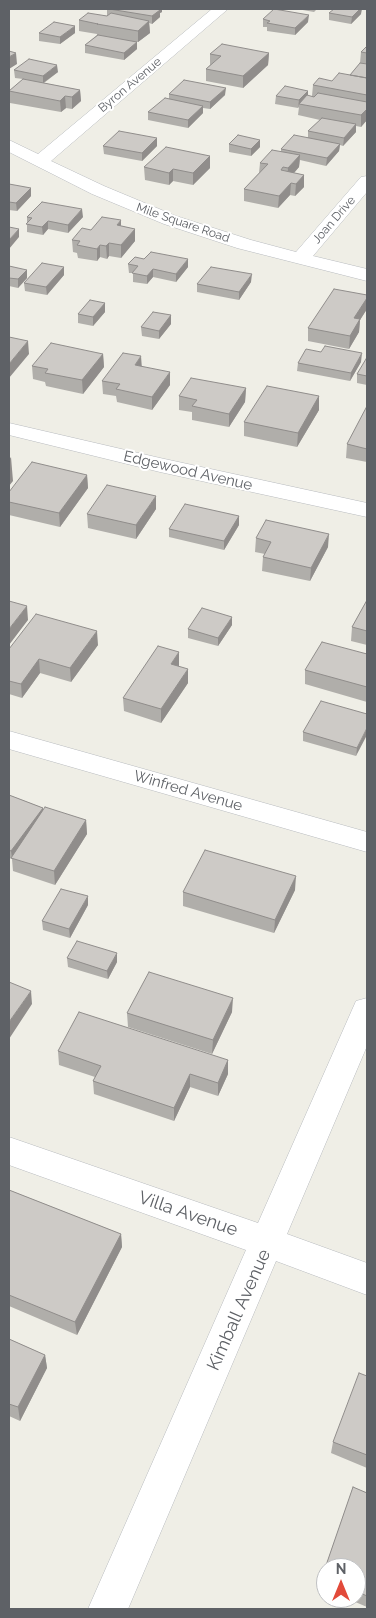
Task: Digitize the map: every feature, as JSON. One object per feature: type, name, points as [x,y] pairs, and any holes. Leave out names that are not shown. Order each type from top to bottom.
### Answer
[{"type":"street","name":"Byron Avenue","points":[[39,162],[220,9]]},
{"type":"street","name":"Mile Square Road","points":[[9,144],[39,162],[116,198],[170,220],[227,239],[367,275]]},
{"type":"street","name":"Joan Drive","points":[[300,259],[367,181]]},
{"type":"street","name":"Edgewood Avenue","points":[[9,429],[160,465],[367,510]]},
{"type":"street","name":"Winfred Avenue","points":[[9,740],[367,842]]},
{"type":"street","name":"Kimball Avenue","points":[[108,1609],[367,1010]]},
{"type":"street","name":"Villa Avenue","points":[[9,1151],[268,1242],[367,1279]]},
{"type":"building","points":[[109,9],[157,9],[160,10],[152,16]]},
{"type":"building","points":[[274,9],[309,15],[295,28],[267,23],[270,21],[263,19]]},
{"type":"building","points":[[334,9],[360,9],[352,17],[329,13]]},
{"type":"building","points":[[88,13],[107,16],[111,13],[149,21],[138,31],[79,20]]},
{"type":"building","points":[[54,22],[75,26],[60,37],[39,33]]},
{"type":"building","points":[[98,35],[137,42],[124,53],[85,45]]},
{"type":"building","points":[[222,44],[269,53],[243,76],[206,69],[221,56],[210,54]]},
{"type":"building","points":[[367,46],[367,53],[361,52]]},
{"type":"building","points":[[9,51],[16,53],[9,57]]},
{"type":"building","points":[[29,59],[57,65],[43,76],[14,70]]},
{"type":"building","points":[[360,63],[367,64],[367,78],[350,75]]},
{"type":"building","points":[[339,73],[367,78],[367,95],[313,85],[319,78],[332,81]]},
{"type":"building","points":[[23,79],[80,90],[72,97],[65,96],[60,101],[9,91]]},
{"type":"building","points":[[184,80],[226,88],[210,102],[169,94]]},
{"type":"building","points":[[285,86],[308,91],[299,100],[276,96]]},
{"type":"building","points":[[318,93],[367,102],[367,109],[361,115],[299,104],[307,95],[314,97]]},
{"type":"building","points":[[165,98],[203,106],[188,120],[148,112]]},
{"type":"building","points":[[322,118],[356,124],[344,138],[308,131]]},
{"type":"building","points":[[119,131],[157,138],[142,153],[103,146]]},
{"type":"building","points":[[238,135],[260,140],[251,149],[229,144]]},
{"type":"building","points":[[294,135],[340,144],[327,158],[281,149]]},
{"type":"building","points":[[166,147],[210,156],[193,173],[173,169],[169,173],[144,167]]},
{"type":"building","points":[[272,150],[300,155],[288,168],[283,167],[281,170],[304,175],[296,184],[291,183],[279,196],[244,189],[268,164],[260,163]]},
{"type":"building","points":[[9,184],[31,188],[16,203],[9,202]]},
{"type":"building","points":[[42,202],[82,209],[68,225],[48,221],[42,227],[26,224],[32,218],[27,217]]},
{"type":"building","points":[[102,217],[121,220],[117,225],[135,229],[121,245],[109,243],[106,246],[100,245],[97,249],[77,245],[80,241],[72,240],[82,228],[91,230]]},
{"type":"building","points":[[9,227],[19,229],[9,240]]},
{"type":"building","points":[[151,252],[188,259],[176,274],[153,269],[147,276],[132,273],[138,266],[128,264],[135,257],[144,259]]},
{"type":"building","points":[[42,263],[64,267],[46,287],[24,283]]},
{"type":"building","points":[[9,266],[27,270],[18,279],[9,278]]},
{"type":"building","points":[[211,267],[252,274],[239,292],[197,284]]},
{"type":"building","points":[[334,289],[367,295],[354,318],[360,319],[350,336],[308,328]]},
{"type":"building","points":[[90,300],[105,303],[93,317],[78,314]]},
{"type":"building","points":[[153,312],[171,315],[159,331],[141,327]]},
{"type":"building","points":[[9,337],[28,341],[9,364]]},
{"type":"building","points":[[51,343],[103,354],[82,380],[45,373],[48,369],[32,366]]},
{"type":"building","points":[[325,346],[362,353],[351,373],[298,363],[306,349],[321,352]]},
{"type":"building","points":[[123,353],[141,356],[135,365],[170,372],[152,397],[116,389],[120,384],[102,381]]},
{"type":"building","points":[[366,359],[367,376],[357,374]]},
{"type":"building","points":[[191,378],[246,388],[229,414],[192,406],[197,400],[179,396]]},
{"type":"building","points":[[267,386],[319,396],[298,433],[244,422]]},
{"type":"building","points":[[367,406],[367,449],[347,444]]},
{"type":"building","points":[[32,462],[87,475],[59,513],[9,502],[9,492]]},
{"type":"building","points":[[107,485],[156,496],[136,525],[87,514]]},
{"type":"building","points":[[185,504],[239,516],[224,541],[169,529]]},
{"type":"building","points":[[266,520],[329,534],[311,568],[263,557],[271,542],[256,538]]},
{"type":"building","points":[[367,600],[367,631],[352,627]]},
{"type":"building","points":[[9,601],[27,606],[9,629]]},
{"type":"building","points":[[202,608],[232,617],[218,638],[188,629]]},
{"type":"building","points":[[36,614],[97,631],[70,668],[39,659],[21,684],[9,681],[9,649]]},
{"type":"building","points":[[322,642],[367,654],[367,687],[305,670]]},
{"type":"building","points":[[158,646],[179,652],[171,664],[188,669],[161,709],[123,698]]},
{"type":"building","points":[[321,701],[367,714],[367,728],[357,748],[303,732]]},
{"type":"building","points":[[9,795],[43,808],[11,851],[9,850]]},
{"type":"building","points":[[45,807],[86,820],[54,871],[11,858]]},
{"type":"building","points":[[205,850],[296,876],[275,920],[183,892]]},
{"type":"building","points":[[61,889],[88,896],[69,929],[42,921]]},
{"type":"building","points":[[77,941],[117,953],[107,971],[67,958]]},
{"type":"building","points":[[149,972],[233,998],[213,1040],[127,1013]]},
{"type":"building","points":[[9,982],[31,991],[9,1022]]},
{"type":"building","points":[[79,1012],[228,1060],[218,1083],[190,1074],[174,1108],[93,1081],[101,1066],[58,1051]]},
{"type":"building","points":[[9,1190],[121,1234],[75,1322],[9,1295]]},
{"type":"building","points":[[9,1339],[45,1355],[18,1407],[9,1404]]},
{"type":"building","points":[[359,1373],[367,1376],[367,1455],[333,1442]]},
{"type":"building","points":[[353,1487],[367,1493],[367,1596],[366,1558],[329,1558]]}]
